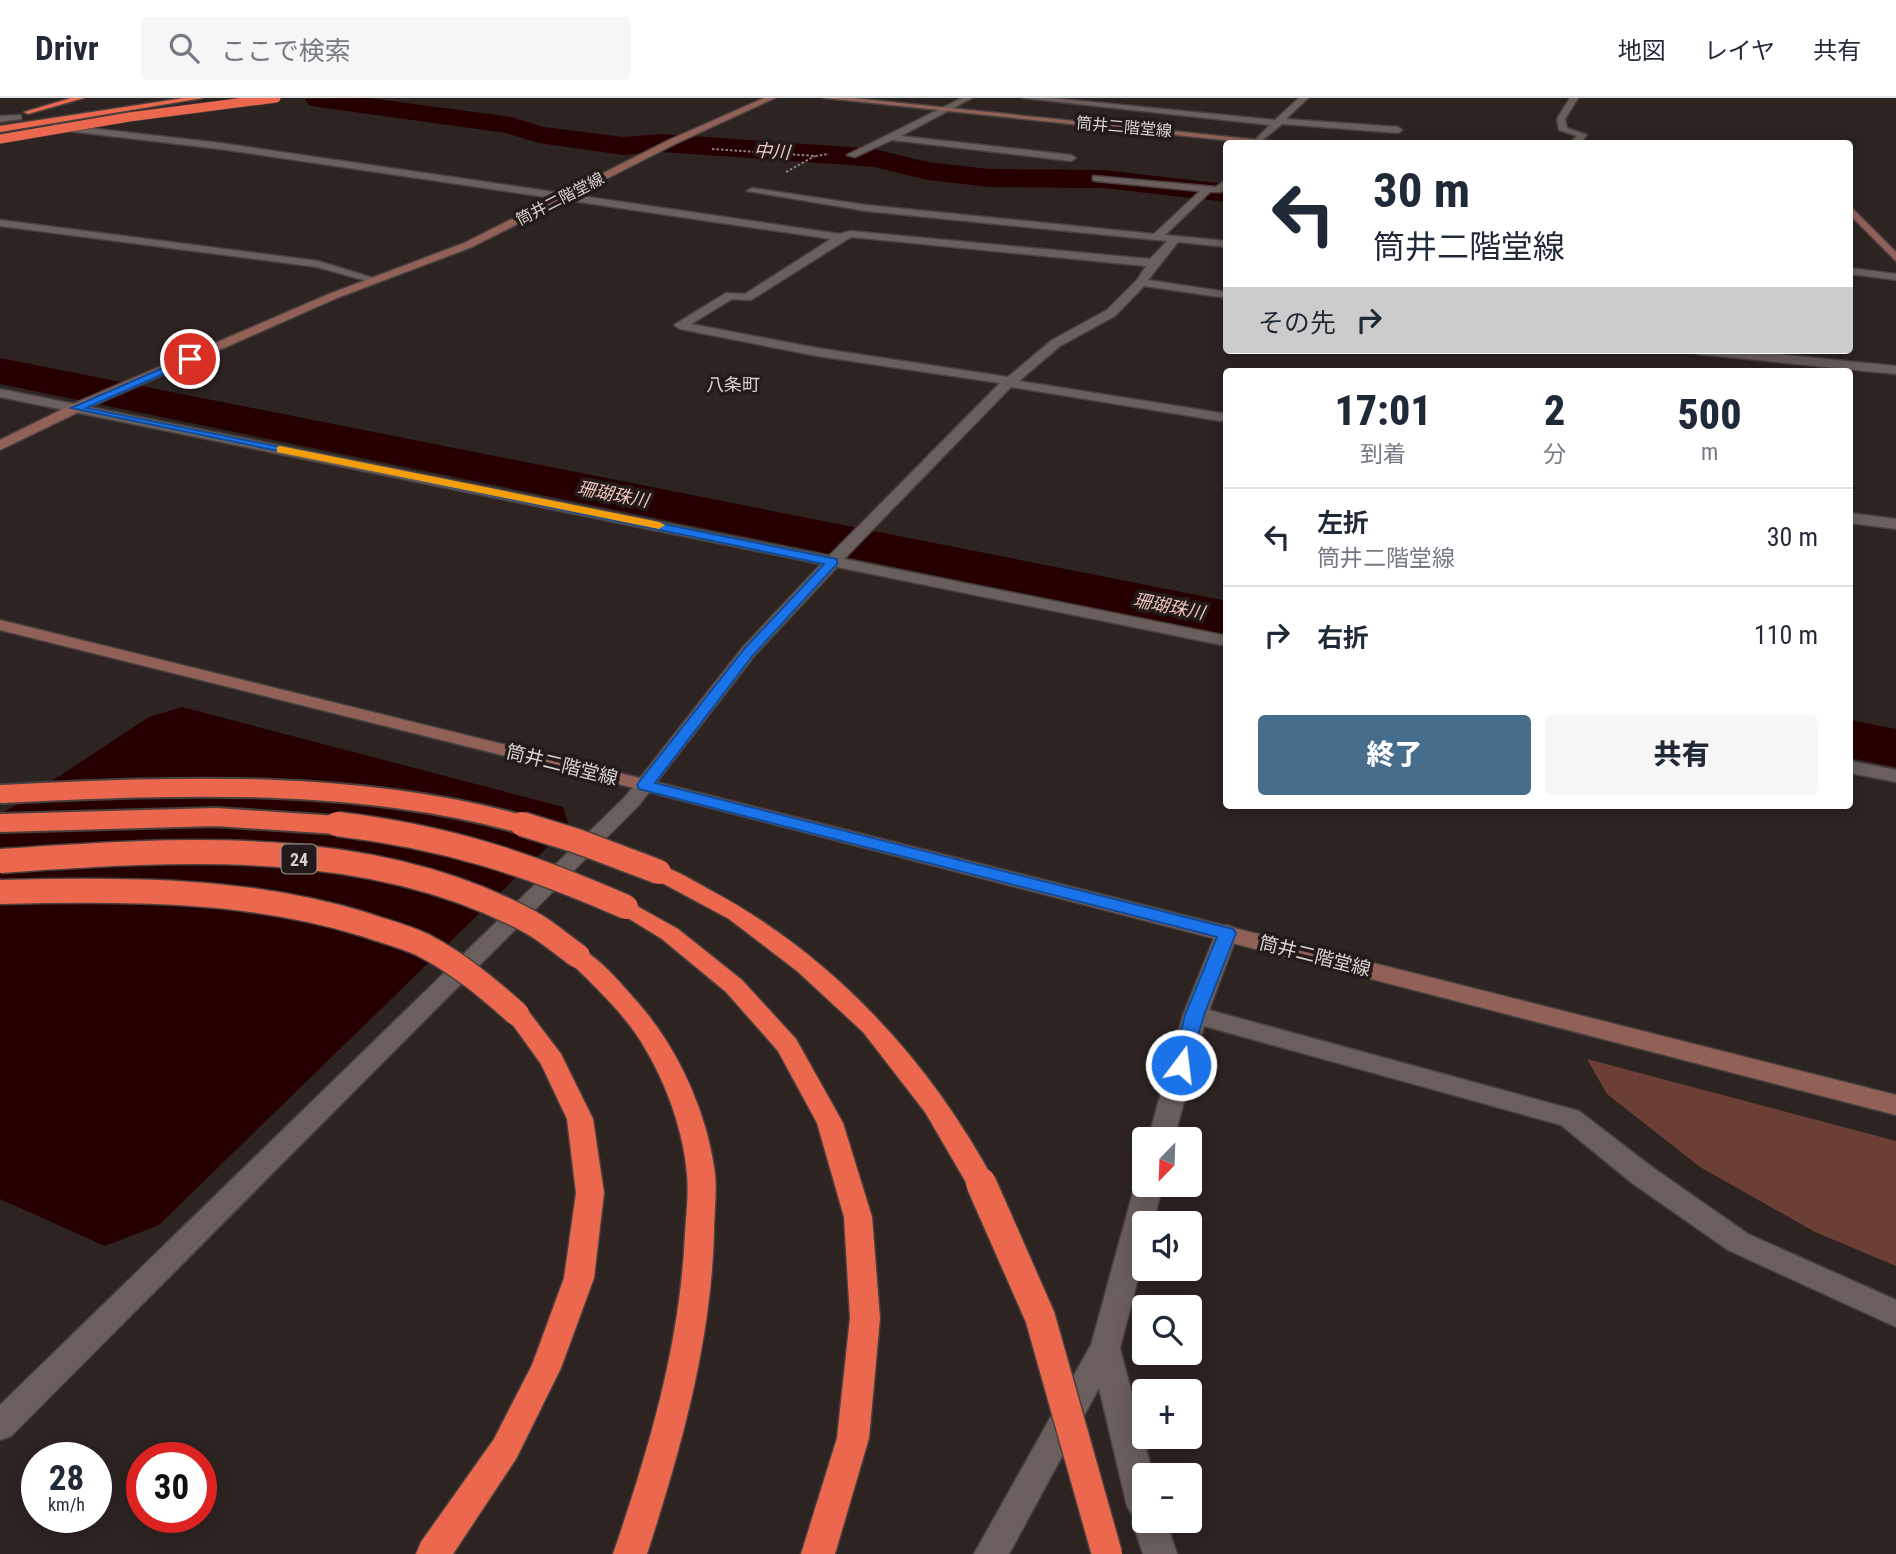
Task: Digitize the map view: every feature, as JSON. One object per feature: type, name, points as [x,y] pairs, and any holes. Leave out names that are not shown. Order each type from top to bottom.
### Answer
[{"type":"highway","points":[[0,118],[80,98]]},
{"type":"highway","points":[[0,131],[26,124],[199,98]]},
{"type":"highway","points":[[0,131],[217,98]]},
{"type":"highway","points":[[0,138],[54,127],[261,98]]},
{"type":"highway","points":[[0,138],[276,98]]},
{"type":"highway","points":[[31,111],[18,117],[19,121],[54,127]]},
{"type":"highway","points":[[0,794],[154,787],[263,788],[350,794],[436,805],[528,825],[598,846],[659,872],[737,914],[805,965],[872,1026],[934,1105],[981,1182],[1040,1317],[1107,1554]]},
{"type":"highway","points":[[0,823],[190,817],[274,819],[360,826],[433,838],[500,857],[572,883],[626,907],[670,934],[734,986],[787,1045],[830,1123],[858,1217],[865,1318],[853,1438],[818,1554]]},
{"type":"highway","name":"24","points":[[0,861],[158,852],[258,855],[343,863],[409,876],[477,898],[531,923],[578,956],[625,1003],[662,1055],[686,1110],[701,1173],[700,1250],[691,1342],[653,1486],[630,1554]]},
{"type":"highway","points":[[0,892],[95,889],[186,892],[274,902],[350,919],[422,945],[475,976],[517,1014],[552,1060],[580,1119],[590,1193],[579,1278],[546,1368],[505,1449],[433,1554]]},
{"type":"main road","name":"筒井二階堂線","points":[[0,446],[79,407],[374,280],[468,245],[668,144],[771,98]]},
{"type":"main road","name":"筒井二階堂線","points":[[828,98],[1244,140]]},
{"type":"main road","points":[[1853,212],[1896,258]]},
{"type":"main road","name":"筒井二階堂線","points":[[0,625],[645,785],[1896,1105]]},
{"type":"street","points":[[852,155],[968,98]]},
{"type":"street","points":[[1027,98],[1279,122],[1398,130]]},
{"type":"street","points":[[1266,140],[1279,122],[1304,98]]},
{"type":"street","points":[[1574,98],[1561,119],[1563,130],[1583,135],[1577,140]]},
{"type":"street","points":[[0,118],[18,117]]},
{"type":"street","points":[[54,127],[220,146],[567,195],[855,224],[1153,264]]},
{"type":"street","points":[[891,137],[1071,158]]},
{"type":"street","points":[[1097,177],[1207,190],[1218,190],[1223,186]]},
{"type":"street","points":[[1158,236],[1207,190]]},
{"type":"street","points":[[752,191],[855,224],[1158,236],[1223,244]]},
{"type":"street","points":[[0,223],[318,264],[374,280]]},
{"type":"street","points":[[855,224],[747,298],[730,295],[680,325],[817,352],[1223,417]]},
{"type":"street","points":[[0,1426],[632,801],[749,651],[835,559],[1009,382],[1056,343],[1111,313],[1177,238]]},
{"type":"street","points":[[1853,266],[1896,271]]},
{"type":"street","points":[[1853,271],[1896,277]]},
{"type":"street","points":[[1141,282],[1223,294]]},
{"type":"street","points":[[1737,354],[1896,370]]},
{"type":"street","points":[[0,393],[835,559],[1223,640]]},
{"type":"street","points":[[1853,518],[1896,524]]},
{"type":"street","points":[[1853,768],[1896,776]]},
{"type":"street","points":[[1164,1127],[1195,1015],[1227,933]]},
{"type":"street","points":[[1195,1015],[1570,1118],[1642,1175],[1738,1242],[1896,1314]]},
{"type":"street","points":[[991,1554],[1105,1348],[1146,1197]]},
{"type":"street","points":[[1105,1348],[1133,1463]]},
{"type":"street","points":[[1153,1533],[1160,1554]]},
{"type":"path","points":[[668,144],[816,156],[830,153]]},
{"type":"shaded area","points":[[182,707],[563,807],[569,826],[159,1225],[105,1246],[0,1199],[0,815],[149,717]]},
{"type":"shaded area","points":[[1587,1059],[1896,1141],[1896,1266],[1815,1232],[1700,1167],[1607,1094]]},
{"type":"waterway","name":"中川","points":[[318,99],[511,125],[539,135],[623,146],[662,143],[849,156],[874,158],[928,171],[989,178],[1103,179],[1223,193]]},
{"type":"waterway","name":"珊瑚珠川","points":[[0,371],[1223,617]]},
{"type":"waterway","name":"珊瑚珠川","points":[[1853,740],[1896,748]]},
{"type":"slow traffic","points":[[280,449],[659,525]]},
{"type":"district","name":"八条町","points":[[733,384]]},
{"type":"route","points":[[190,359],[76,408],[833,562],[749,651],[645,785],[1227,933],[1195,1015],[1181,1065]]}]
